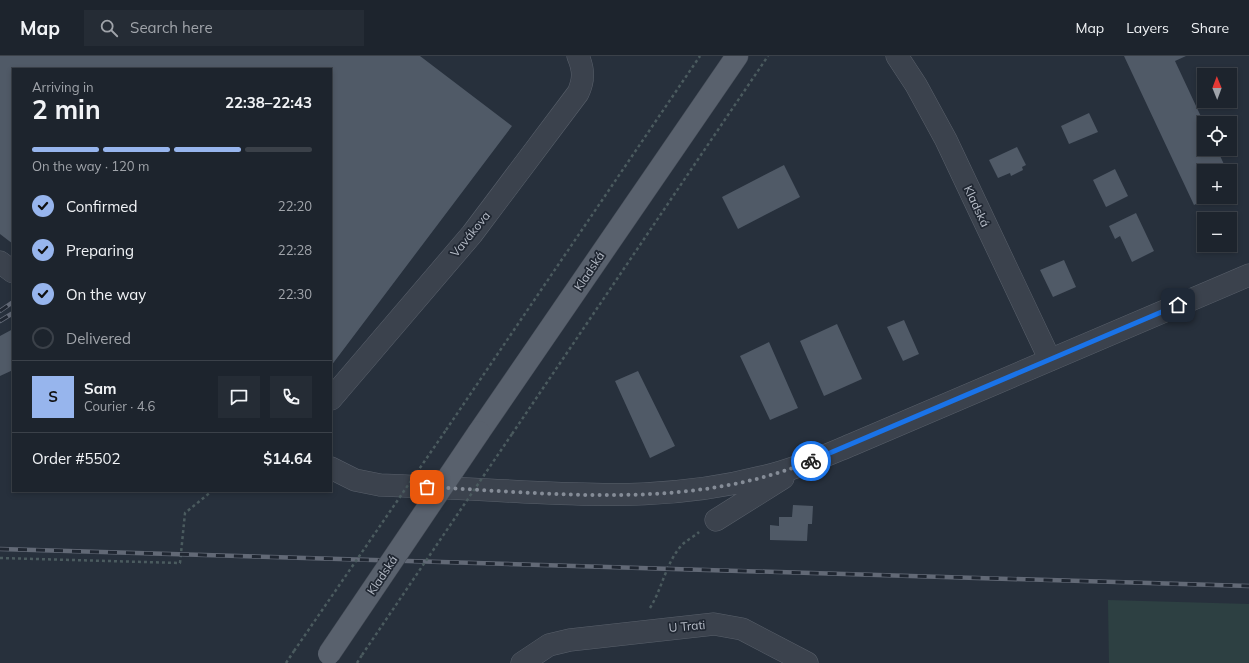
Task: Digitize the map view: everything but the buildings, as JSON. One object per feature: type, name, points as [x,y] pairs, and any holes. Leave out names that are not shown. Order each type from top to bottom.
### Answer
[{"type":"main road","points":[[702,105],[722,56]]},
{"type":"main road","name":"Kladská","points":[[326,658],[702,105],[737,56]]},
{"type":"street","name":"Vavákova","points":[[332,398],[472,234],[578,93],[583,83],[583,68],[578,56]]},
{"type":"street","name":"Kladská","points":[[897,56],[916,85],[946,140],[1050,360]]},
{"type":"street","points":[[0,262],[12,271]]},
{"type":"street","points":[[332,468],[355,480],[380,485],[602,495],[657,494],[711,488],[763,477],[806,463],[1249,275]]},
{"type":"street","points":[[716,520],[806,463]]},
{"type":"street","name":"U Trati","points":[[522,663],[544,648],[559,642],[701,624],[729,626],[759,637],[806,663]]},
{"type":"path","points":[[286,663],[700,56]]},
{"type":"path","points":[[356,663],[768,56]]},
{"type":"path","points":[[0,558],[180,563],[185,513],[211,492]]},
{"type":"path","points":[[634,632],[656,599],[670,563],[682,545],[716,520]]},
{"type":"shaded area","points":[[1108,600],[1249,604],[1249,663],[1109,663]]},
{"type":"railway","points":[[0,311],[12,303]]},
{"type":"railway","points":[[0,321],[12,314]]},
{"type":"railway","points":[[0,549],[1249,586]]},
{"type":"way so far","points":[[427,487],[602,495],[657,494],[711,488],[763,477],[811,461]]},
{"type":"route","points":[[811,461],[1178,305]]}]
